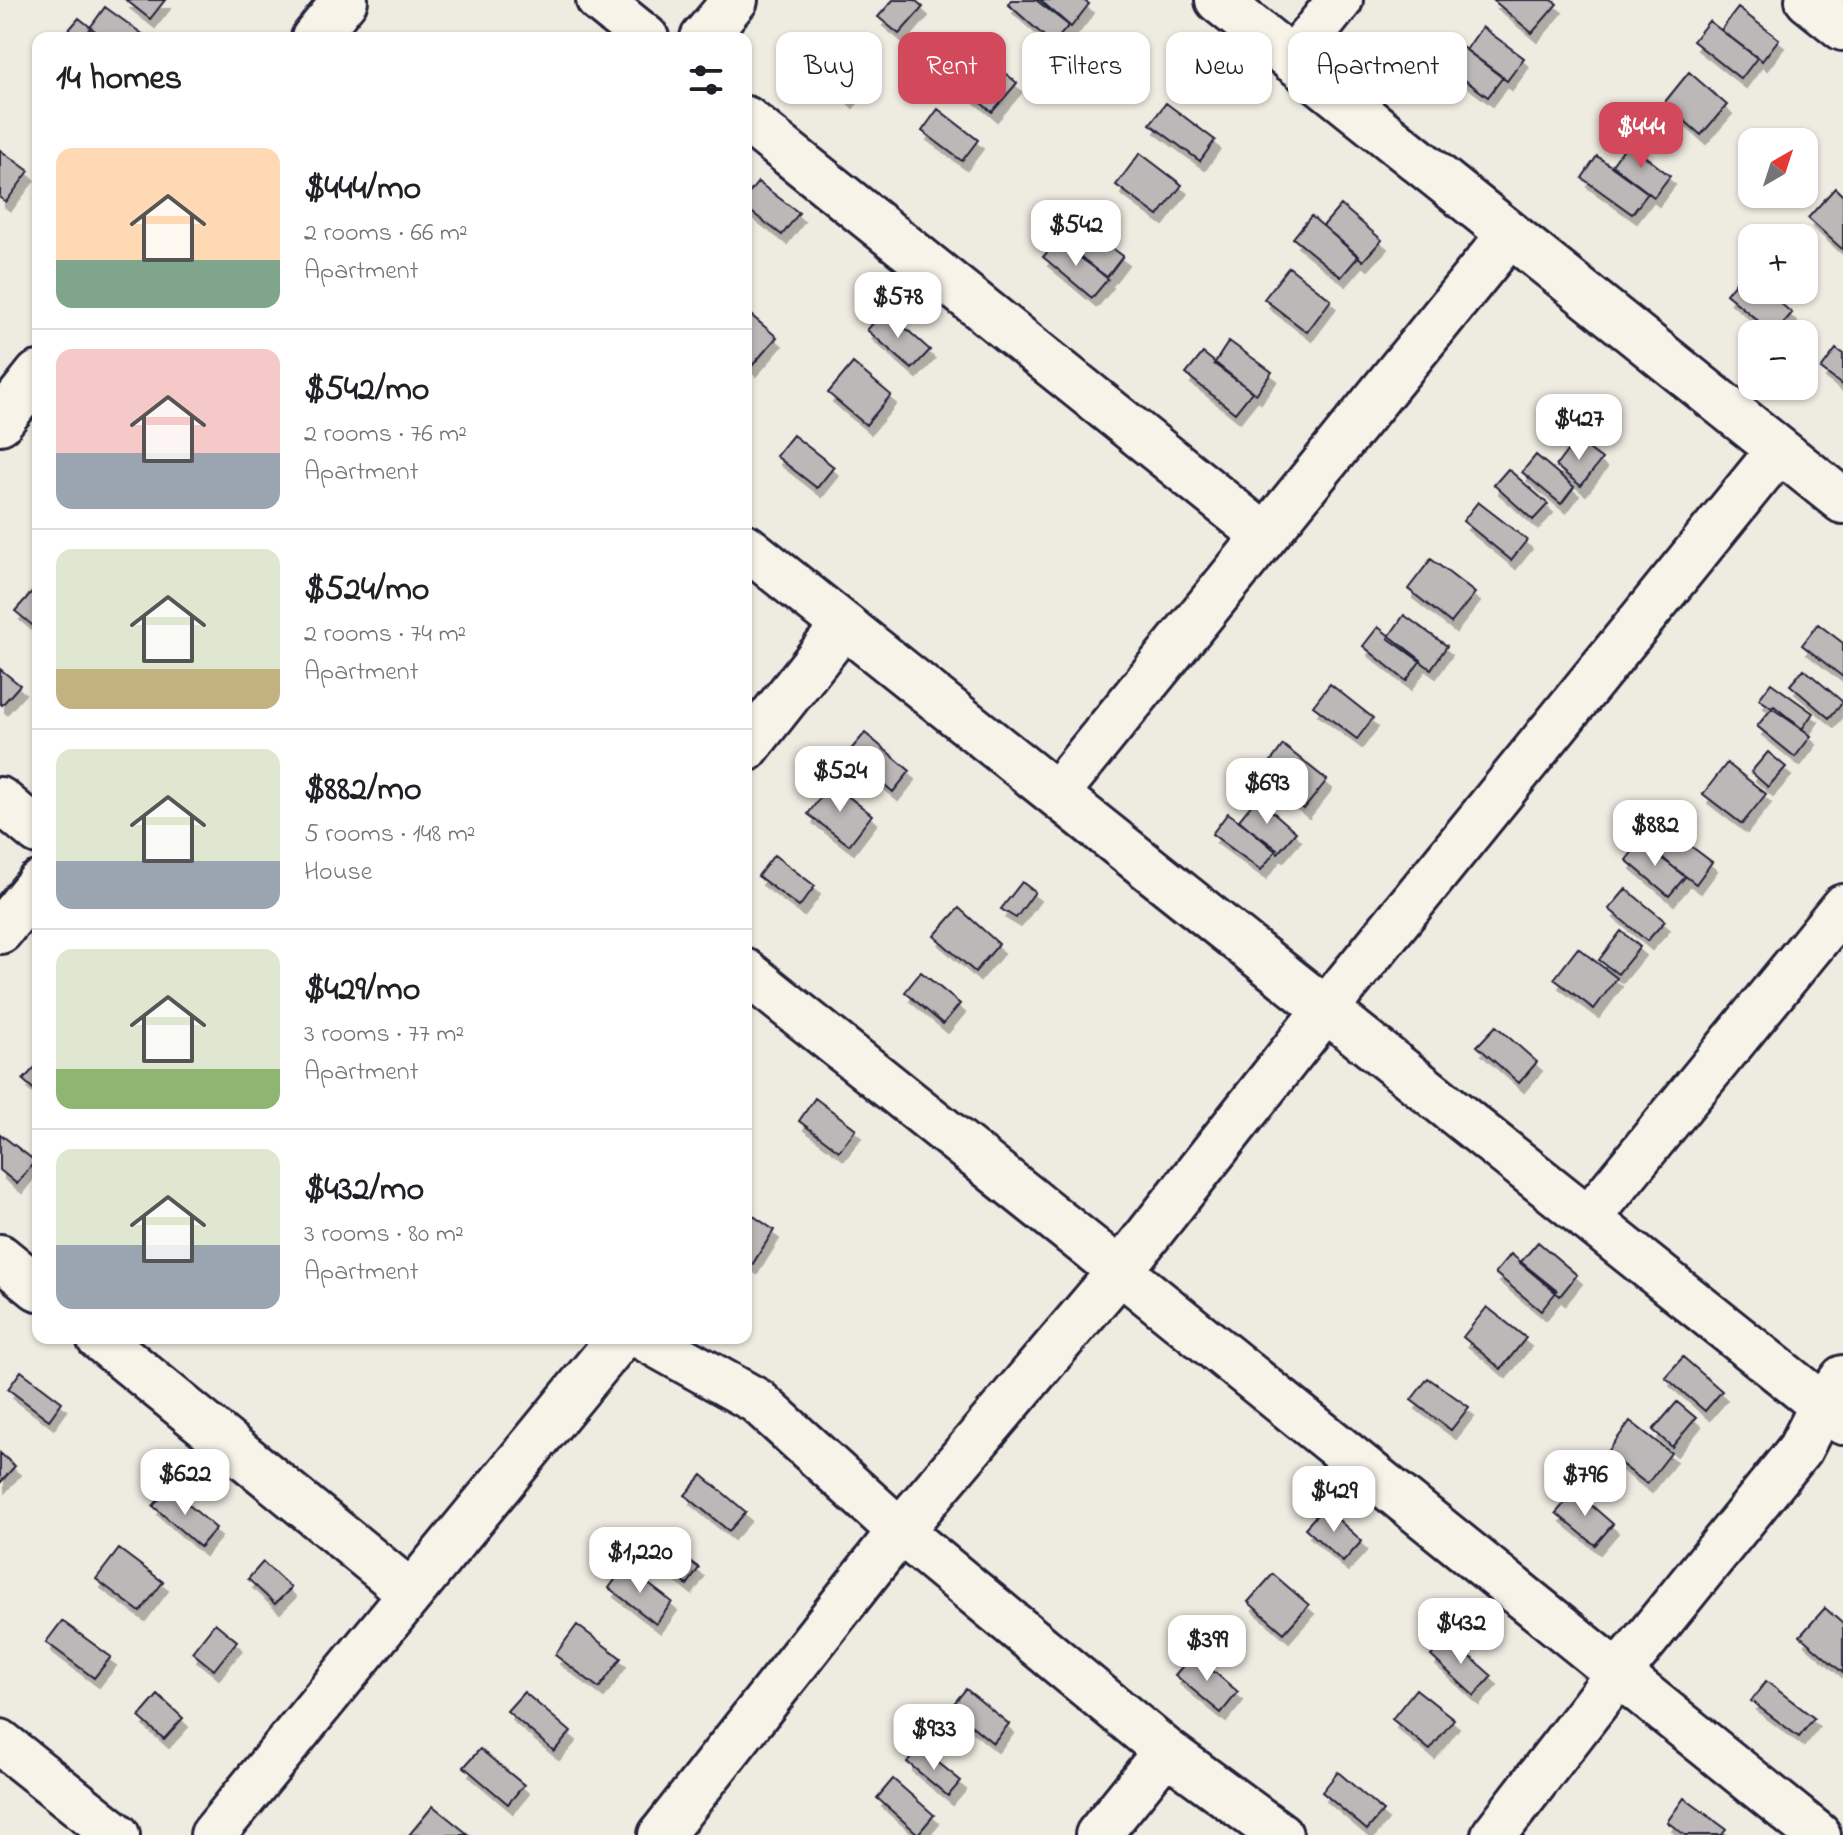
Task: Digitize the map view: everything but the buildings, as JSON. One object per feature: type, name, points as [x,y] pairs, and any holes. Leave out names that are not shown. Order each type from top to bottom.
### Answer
[{"type":"street","points":[[319,32],[345,0]]},
{"type":"street","points":[[599,0],[639,32]]},
{"type":"street","points":[[708,32],[735,0]]},
{"type":"street","points":[[1218,0],[1288,57]]},
{"type":"street","points":[[1314,32],[1340,0]]},
{"type":"street","points":[[1808,0],[1843,28]]},
{"type":"street","points":[[1347,104],[1843,501]]},
{"type":"street","points":[[752,124],[1265,536]]},
{"type":"street","points":[[1056,794],[1510,234]]},
{"type":"street","points":[[661,1835],[900,1531],[1120,1271],[1326,1009],[1779,450]]},
{"type":"street","points":[[752,552],[1588,1219],[1836,1402],[1618,1674],[1494,1835]]},
{"type":"street","points":[[752,741],[844,625]]},
{"type":"street","points":[[0,800],[32,827]]},
{"type":"street","points":[[0,931],[32,891]]},
{"type":"street","points":[[1588,1219],[1843,907]]},
{"type":"street","points":[[752,977],[1818,1835]]},
{"type":"street","points":[[0,1257],[32,1283]]},
{"type":"street","points":[[106,1344],[411,1593]]},
{"type":"street","points":[[213,1835],[615,1344]]},
{"type":"street","points":[[655,1344],[757,1401],[900,1531],[1166,1751],[1280,1835]]},
{"type":"street","points":[[0,1742],[117,1835]]},
{"type":"street","points":[[1098,1835],[1166,1751]]}]
